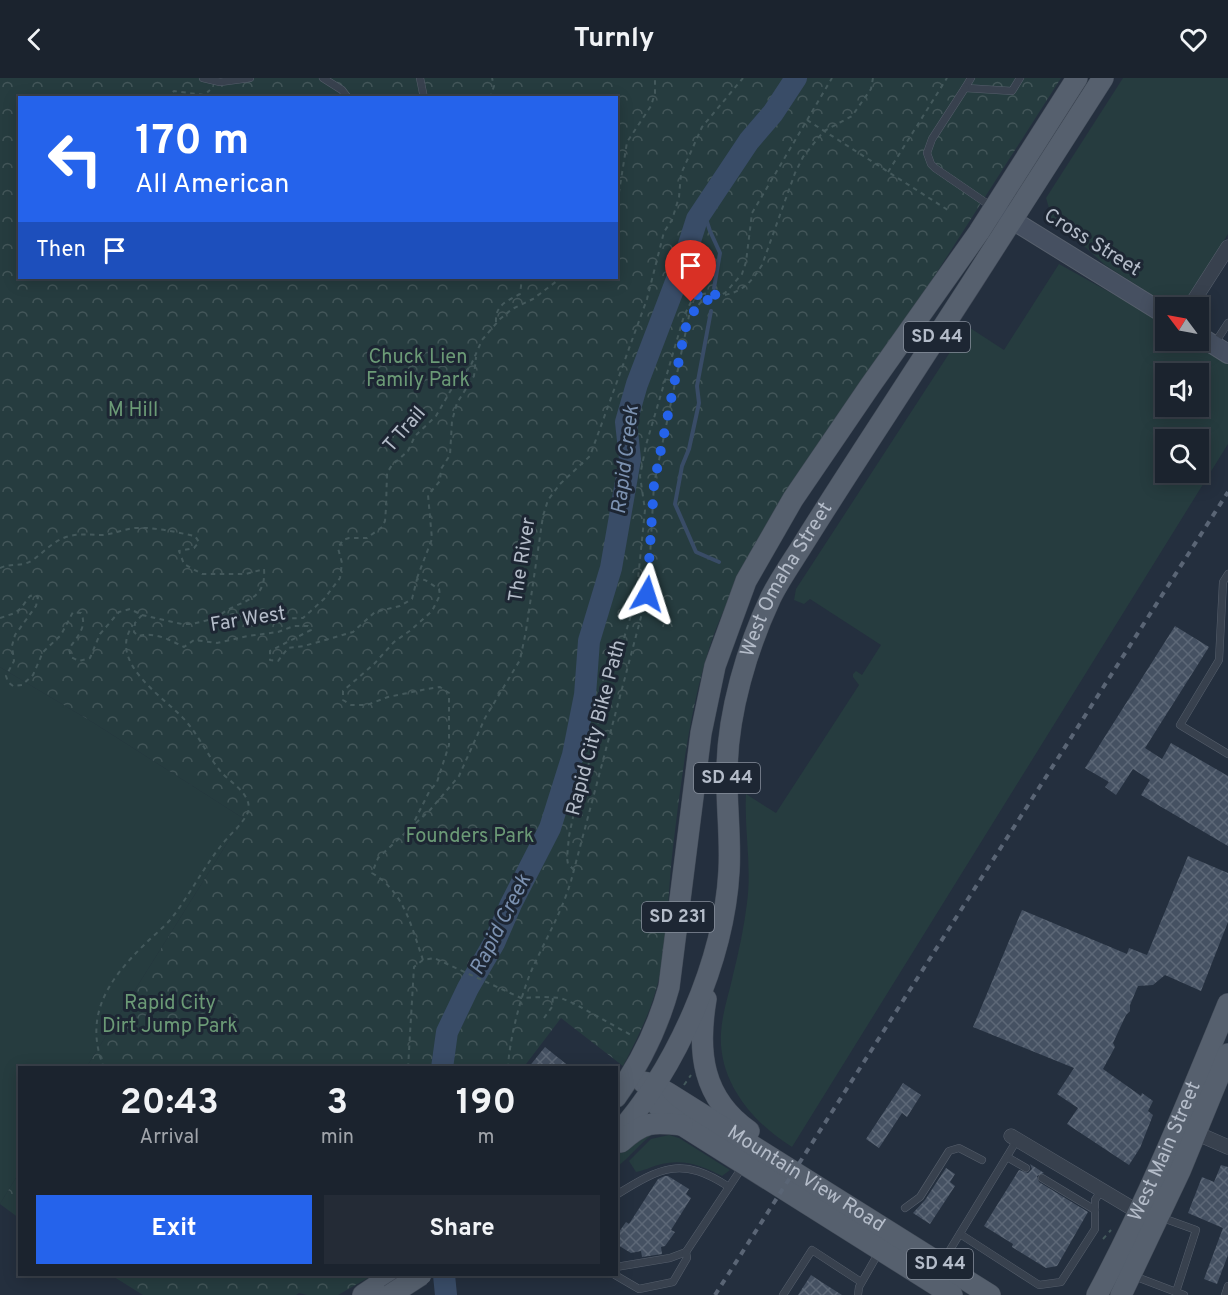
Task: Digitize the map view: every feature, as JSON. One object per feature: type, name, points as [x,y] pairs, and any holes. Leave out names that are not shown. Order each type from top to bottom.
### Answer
[{"type":"main road","name":"West Omaha Street","points":[[618,1095],[650,1040],[669,987],[701,733],[715,666],[746,581],[794,499],[994,208],[1077,78]]},
{"type":"main road","name":"West Omaha Street","points":[[618,1134],[653,1092],[672,1057],[712,965],[720,937],[729,870],[727,766],[731,723],[742,674],[772,596],[825,509],[1103,78]]},
{"type":"main road","points":[[653,1092],[649,1068],[673,1014],[689,946],[694,873],[695,787]]},
{"type":"main road","name":"SD 44","points":[[712,965],[702,1029],[702,1053],[707,1075],[720,1103],[732,1118],[748,1130],[843,1190],[885,1241]]},
{"type":"main road","name":"West Main Street","points":[[1097,1295],[1122,1270],[1152,1218],[1187,1130],[1228,1004]]},
{"type":"main road","name":"West Main Street","points":[[1187,1130],[1228,1054]]},
{"type":"main road","points":[[618,1095],[635,1084],[653,1092]]},
{"type":"main road","name":"Mountain View Road","points":[[653,1092],[682,1125],[749,1156]]},
{"type":"main road","name":"Mountain View Road","points":[[653,1092],[749,1156],[936,1273],[990,1295]]},
{"type":"main road","points":[[618,1145],[631,1133],[653,1122],[682,1125]]},
{"type":"main road","name":"West Main Street","points":[[1121,1295],[1122,1270]]},
{"type":"main road","name":"Mountain View Road","points":[[936,1273],[952,1295]]},
{"type":"main road","points":[[375,1293],[392,1276]]},
{"type":"main road","points":[[375,1293],[418,1276]]},
{"type":"street","name":"Cross Street","points":[[994,208],[1155,308]]},
{"type":"street","points":[[1196,297],[1228,247]]},
{"type":"street","points":[[1187,1130],[1228,1147]]},
{"type":"street","points":[[1014,1138],[1101,1191],[1152,1218]]},
{"type":"lane","points":[[203,78],[220,82],[250,78]]},
{"type":"lane","points":[[323,78],[342,90],[346,96]]},
{"type":"lane","points":[[420,78],[424,96]]},
{"type":"lane","points":[[971,78],[932,139],[927,153],[935,168],[994,208]]},
{"type":"lane","points":[[965,88],[1012,91],[1020,78]]},
{"type":"lane","points":[[1213,345],[1228,322]]},
{"type":"lane","points":[[1228,574],[1223,582],[1219,660],[1180,725],[1228,754]]},
{"type":"lane","points":[[936,1273],[1007,1157],[1014,1138]]},
{"type":"lane","points":[[905,1208],[920,1197],[949,1151],[959,1148],[982,1160]]},
{"type":"lane","points":[[618,1267],[670,1258],[686,1252],[749,1156]]},
{"type":"lane","points":[[1007,1157],[1026,1168]]},
{"type":"lane","points":[[618,1194],[646,1176],[666,1169],[700,1171],[710,1174],[729,1187]]},
{"type":"lane","points":[[1042,1178],[1095,1210]]},
{"type":"lane","points":[[960,1234],[1039,1285],[1061,1282],[1095,1229],[1095,1200],[1101,1191]]},
{"type":"lane","points":[[1152,1218],[1196,1230],[1176,1292]]},
{"type":"lane","points":[[858,1295],[861,1282],[885,1241]]},
{"type":"lane","points":[[783,1295],[812,1250],[861,1282]]},
{"type":"lane","points":[[617,1276],[639,1289],[673,1282],[687,1258],[686,1252]]},
{"type":"lane","points":[[1122,1270],[1184,1295]]},
{"type":"lane","points":[[1225,1295],[1228,1286]]},
{"type":"path","points":[[491,96],[494,86],[492,78]]},
{"type":"path","points":[[618,198],[627,142],[651,106],[655,93],[655,78]]},
{"type":"path","name":"The River","points":[[423,960],[404,904],[384,880],[372,873],[378,858],[430,810],[459,776],[485,718],[520,660],[543,516],[548,500],[560,484],[590,456],[647,299],[664,232],[672,219],[679,196],[681,174],[702,127],[743,78]]},
{"type":"path","name":"Rapid City Bike Path","points":[[508,1066],[521,998],[533,967],[559,914],[574,870],[645,602],[649,575],[654,484],[689,316],[701,302],[725,293],[742,274],[746,262],[752,213],[832,78]]},
{"type":"path","points":[[574,870],[568,864],[567,858],[576,803],[594,747],[606,681],[624,638],[636,599],[645,510],[640,476],[646,445],[684,316],[697,295],[709,293],[720,296],[737,292],[754,278],[762,264],[803,157],[824,131],[852,116],[871,89],[873,78]]},
{"type":"path","points":[[888,172],[947,78]]},
{"type":"path","points":[[168,96],[174,91],[204,95],[220,82]]},
{"type":"path","points":[[807,120],[951,212]]},
{"type":"path","points":[[496,323],[495,316],[499,306],[520,294],[522,279]]},
{"type":"path","name":"T Trail","points":[[142,615],[182,624],[233,614],[253,619],[299,619],[311,612],[340,578],[342,563],[338,548],[342,540],[367,538],[382,527],[386,508],[387,473],[392,465],[408,452],[416,436],[436,416],[451,390],[471,365],[482,340],[512,309],[533,299],[560,279]]},
{"type":"path","points":[[411,828],[429,792],[437,782],[449,745],[449,693],[440,687],[388,697],[367,705],[351,705],[343,700],[343,691],[374,664],[394,642],[432,611],[440,595],[439,589],[425,580],[417,579],[432,539],[428,495],[440,481],[441,469],[450,455],[452,421],[457,403],[474,376],[476,354]]},
{"type":"path","points":[[0,568],[31,561],[46,547],[66,537],[80,534],[106,535],[133,528],[153,528],[195,536],[199,542],[194,548],[178,551],[184,564],[202,574],[246,574],[264,569],[265,579],[260,591],[246,603],[223,612],[216,619]]},
{"type":"path","name":"Far West","points":[[135,623],[134,632],[138,636],[146,634],[160,636],[184,647],[194,640],[217,643],[278,632],[294,626],[308,626],[310,630],[270,651],[270,660],[278,661],[288,648],[331,640],[353,632],[375,612],[400,606],[412,599],[417,579]]},
{"type":"path","points":[[0,618],[21,608],[30,596],[38,597],[36,606],[17,630],[12,643],[14,661],[6,679],[16,687],[22,685],[33,675],[43,652],[61,635],[74,612],[81,613],[84,619],[81,633],[69,649],[71,657],[79,661],[90,658],[100,634],[119,612],[130,609],[142,615],[130,630],[127,645],[135,670],[187,722],[220,771],[246,798],[249,807],[245,818],[219,849],[172,918],[125,965],[108,987],[98,1010],[95,1033],[103,1066]]},
{"type":"path","points":[[408,1066],[414,967],[423,960],[434,958],[521,998],[553,998],[575,1004],[631,1035]]},
{"type":"path","points":[[544,1018],[552,1007],[553,998]]},
{"type":"path","points":[[683,1088],[691,1074],[691,1069]]},
{"type":"green space","name":"Founders Park","points":[[0,78],[1061,78],[755,557],[723,612],[704,667],[690,727],[671,863],[663,958],[654,997],[623,1066],[561,1018],[525,1066],[87,1066],[243,818],[94,723],[0,667]]},
{"type":"green space","points":[[1123,78],[1228,78],[1228,234],[1189,297],[1155,297],[1105,265],[1076,239],[1043,218],[1045,213],[1049,217],[1051,215],[1046,198]]},
{"type":"green space","points":[[1059,264],[1155,317],[1155,351],[1209,350],[1228,362],[1228,444],[1209,475],[1209,429],[1155,429],[1155,483],[1204,483],[792,1147],[764,1126],[741,1099],[725,1068],[722,1051],[723,1018],[747,903],[749,875],[746,794],[776,813],[859,685],[853,674],[856,671],[862,675],[881,645],[810,599],[804,604],[794,600],[796,589],[967,326],[1004,350]]},
{"type":"green space","points":[[0,667],[94,723],[243,818],[87,1066],[18,1066],[18,1175],[0,1204]]},
{"type":"green space","points":[[653,1134],[618,1166],[618,1153],[631,1140]]},
{"type":"green space","points":[[669,1135],[679,1138],[730,1170],[722,1176],[699,1166],[675,1162],[636,1172],[629,1161],[651,1139]]},
{"type":"green space","points":[[18,1175],[18,1217],[0,1204]]},
{"type":"green space","points":[[113,1276],[371,1276],[338,1295],[299,1293],[296,1295],[143,1295]]},
{"type":"building","points":[[1175,626],[1209,647],[1145,748],[1162,759],[1171,743],[1228,776],[1228,846],[1141,795],[1150,780],[1133,769],[1116,795],[1105,787],[1109,782],[1085,768]]},
{"type":"building","points":[[1188,856],[1228,873],[1228,922],[1201,991],[1165,975],[1153,985],[1138,986],[1130,1005],[1130,1011],[1113,1043],[1115,1047],[1103,1069],[1141,1096],[1142,1093],[1153,1101],[1148,1111],[1153,1115],[1140,1148],[1129,1165],[1067,1124],[1078,1108],[1057,1094],[1074,1068],[973,1027],[1022,910],[1127,954],[1129,948],[1147,955]]},
{"type":"building","points":[[545,1047],[569,1066],[530,1066]]},
{"type":"building","points":[[903,1083],[921,1095],[907,1117],[902,1113],[879,1148],[866,1139]]},
{"type":"building","points":[[1030,1164],[1044,1173],[1037,1176],[1039,1182],[1088,1212],[1057,1266],[1046,1268],[984,1226],[1019,1170],[1028,1173],[1032,1169]]},
{"type":"building","points":[[1221,1165],[1228,1167],[1228,1255],[1217,1284],[1204,1279],[1223,1228],[1188,1213],[1202,1177],[1214,1182]]},
{"type":"building","points":[[946,1168],[955,1174],[950,1182],[955,1186],[930,1224],[913,1213],[925,1200]]},
{"type":"building","points":[[668,1176],[689,1189],[686,1194],[691,1198],[671,1230],[675,1232],[665,1246],[661,1247],[662,1254],[642,1257],[641,1251],[631,1253],[618,1245],[618,1233],[626,1222],[629,1224],[658,1179]]},
{"type":"building","points":[[811,1275],[823,1283],[842,1295],[798,1295]]},
{"type":"waterway","name":"Rapid Creek","points":[[442,1066],[447,1032],[468,988],[494,943],[550,828],[573,755],[585,695],[589,641],[611,568],[630,459],[626,422],[637,384],[682,266],[697,219],[749,141],[773,113],[796,78]]},
{"type":"waterway","points":[[703,210],[720,253],[714,288]]},
{"type":"waterway","points":[[711,311],[697,386],[699,403],[689,449],[682,466],[675,504],[696,552],[719,562]]},
{"type":"waterway","name":"Rapid Creek","points":[[444,1276],[446,1295]]},
{"type":"railway","points":[[715,1295],[1228,492]]},
{"type":"route","points":[[647,594],[654,484],[685,330],[689,316],[701,302],[720,296],[709,293],[697,295],[691,302]]},
{"type":"park label","name":"Chuck Lien Family Park","points":[[418,370]]},
{"type":"park label","name":"M Hill","points":[[133,411]]},
{"type":"park label","name":"Rapid City Dirt Jump Park","points":[[170,1016]]}]
